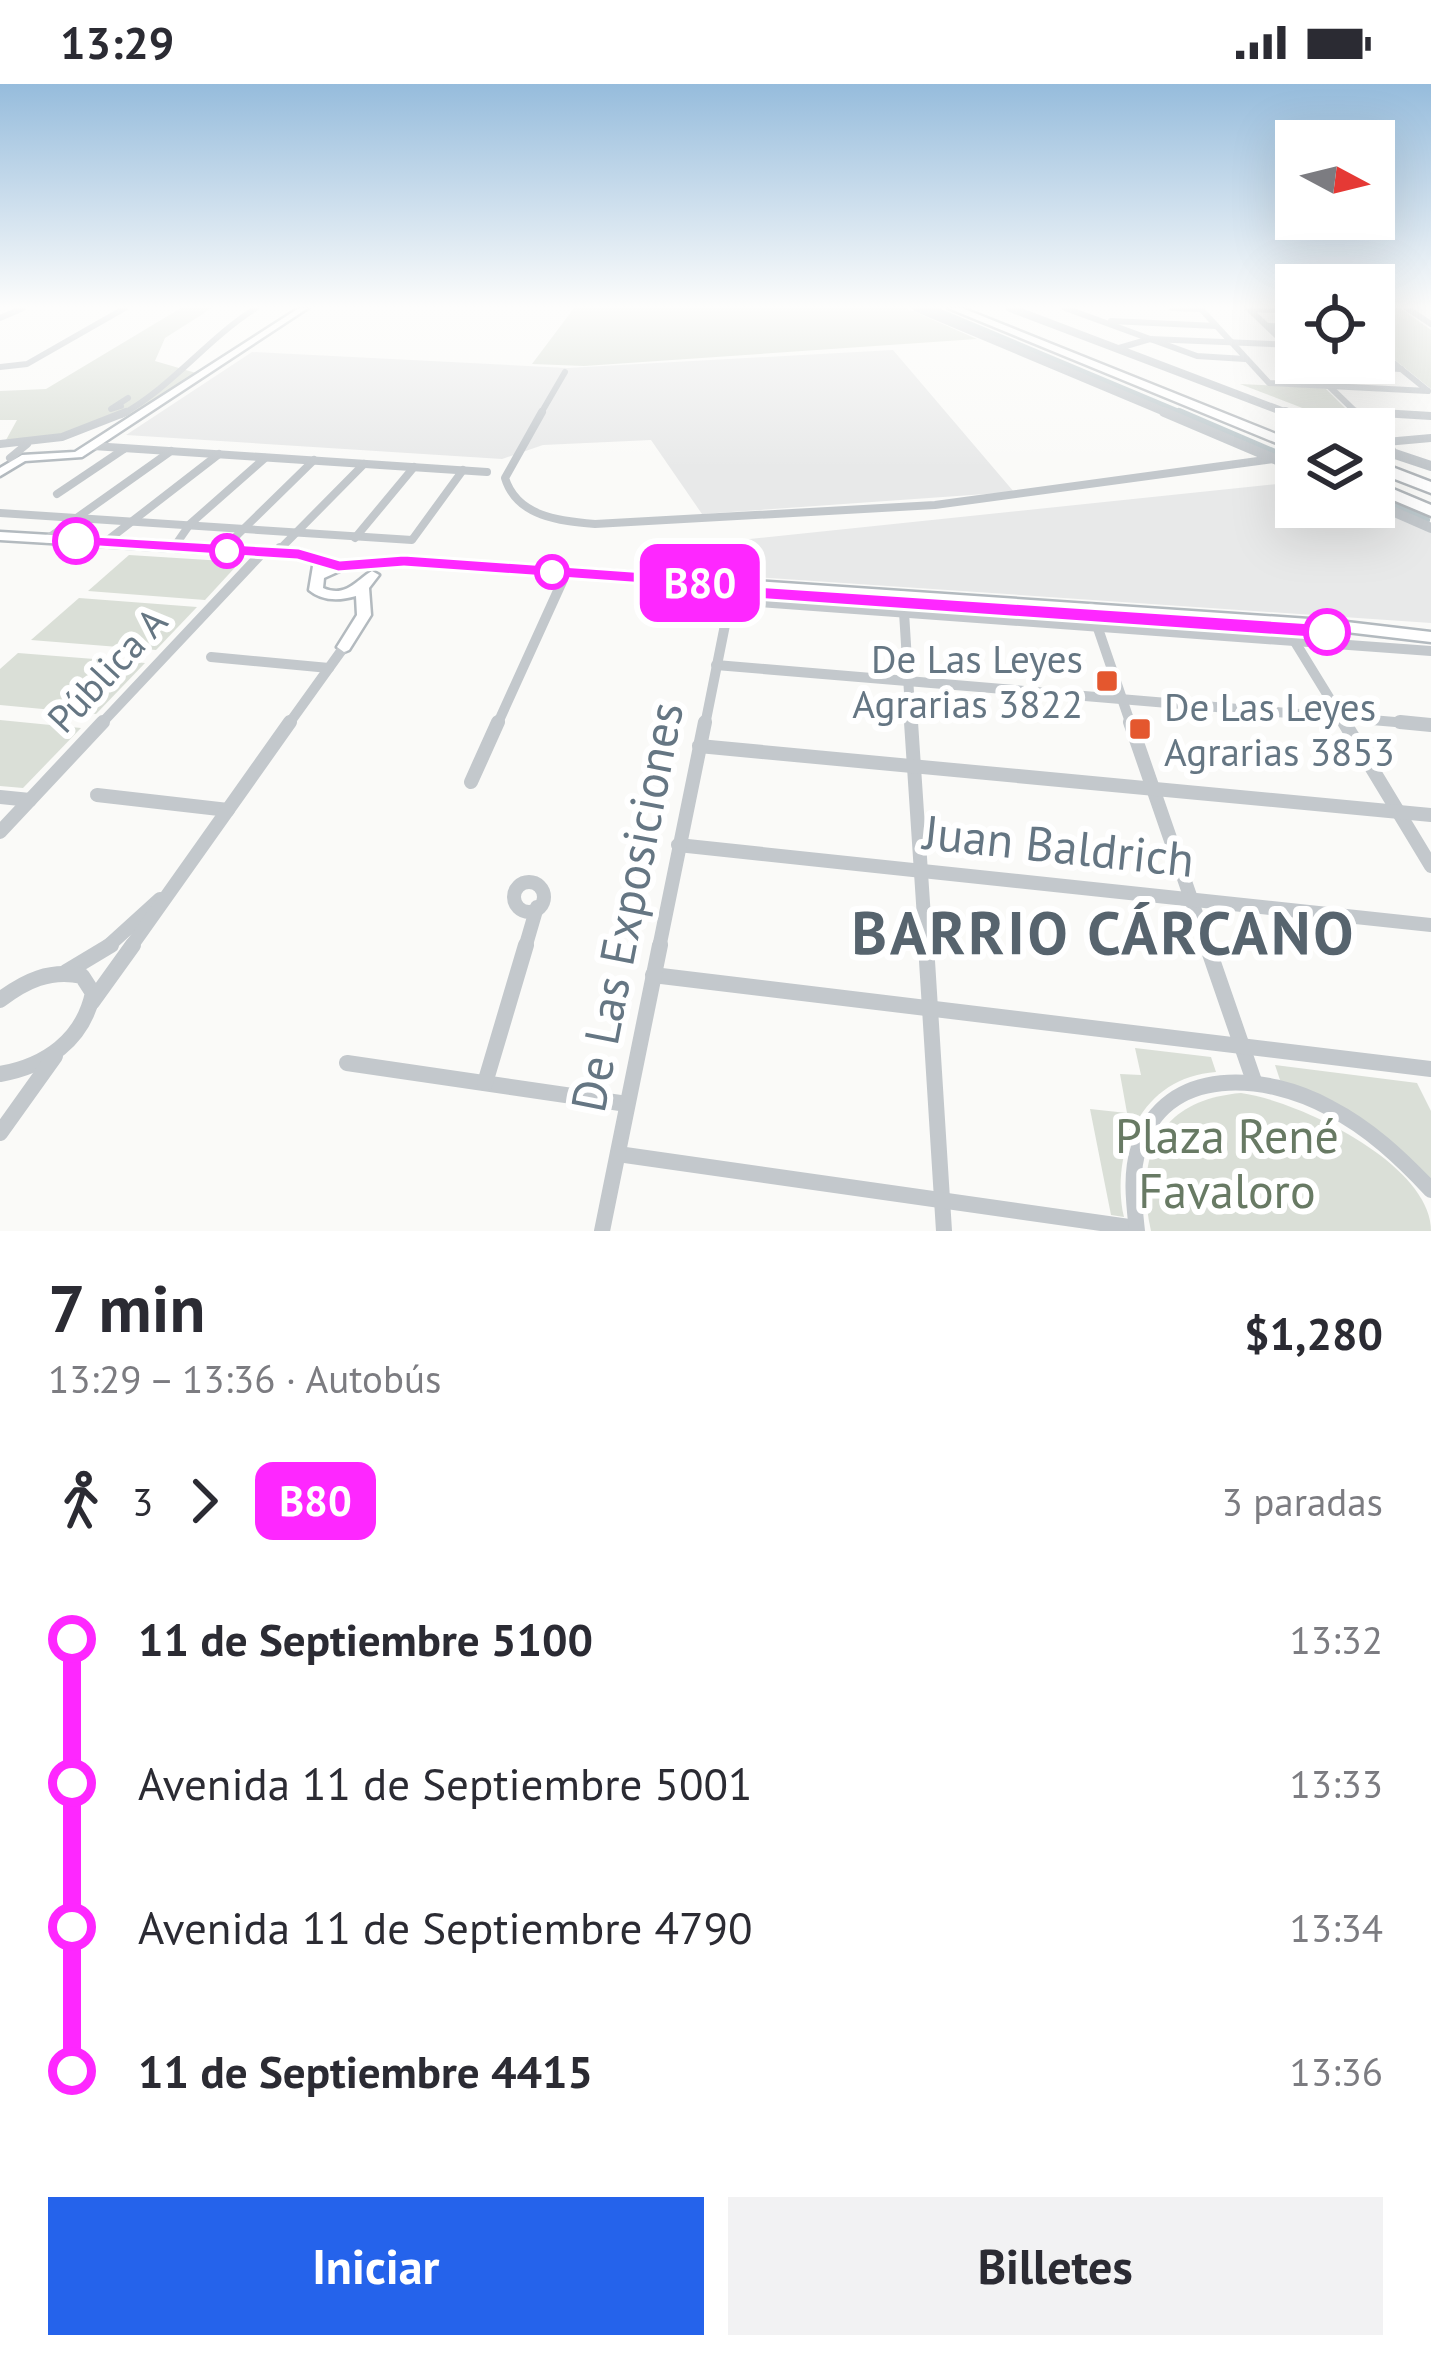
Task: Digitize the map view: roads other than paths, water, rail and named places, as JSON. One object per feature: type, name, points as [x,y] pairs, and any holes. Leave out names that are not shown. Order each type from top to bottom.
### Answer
[{"type":"highway","points":[[1085,362],[1275,439]]},
{"type":"highway","points":[[1111,362],[1275,425]]},
{"type":"highway","points":[[1395,470],[1431,484]]},
{"type":"highway","points":[[1395,475],[1431,501]]},
{"type":"highway","points":[[1395,478],[1431,511]]},
{"type":"main road","points":[[0,475],[16,458],[69,459],[222,362]]},
{"type":"main road","points":[[0,536],[310,556],[367,577]]},
{"type":"main road","points":[[276,554],[311,562],[318,577]]},
{"type":"main road","points":[[341,596],[367,577],[393,567],[431,564],[688,581],[755,592],[904,603]]},
{"type":"main road","points":[[338,566],[318,577],[314,586],[320,593],[341,596],[352,610],[344,647]]},
{"type":"main road","points":[[344,647],[364,615],[367,577]]},
{"type":"main road","points":[[688,581],[730,591],[1431,644]]},
{"type":"main road","points":[[1094,616],[1431,644]]},
{"type":"street","points":[[0,367],[15,367],[20,375],[28,375],[32,371],[27,364],[31,362]]},
{"type":"street","points":[[0,445],[32,443],[128,402],[159,387],[186,362]]},
{"type":"street","points":[[1044,362],[1275,459]]},
{"type":"street","points":[[1154,362],[1275,408]]},
{"type":"street","points":[[1248,362],[1269,383],[1430,392]]},
{"type":"street","points":[[1395,364],[1430,392]]},
{"type":"street","points":[[1395,369],[1401,369]]},
{"type":"street","points":[[565,372],[505,478],[507,491],[522,506],[575,522],[782,518],[927,506],[1275,459]]},
{"type":"street","points":[[1330,386],[1352,408]]},
{"type":"street","points":[[105,400],[128,402]]},
{"type":"street","points":[[1395,414],[1431,416]]},
{"type":"street","points":[[1395,457],[1431,438]]},
{"type":"street","points":[[16,458],[32,443]]},
{"type":"street","points":[[93,446],[487,472]]},
{"type":"street","points":[[57,494],[126,448]]},
{"type":"street","points":[[46,539],[172,451]]},
{"type":"street","points":[[104,543],[219,454]]},
{"type":"street","points":[[174,547],[186,529],[266,457]]},
{"type":"street","points":[[222,550],[314,460]]},
{"type":"street","name":"Pública A","points":[[0,832],[364,464]]},
{"type":"street","points":[[1395,465],[1431,466]]},
{"type":"street","points":[[355,538],[414,467]]},
{"type":"street","points":[[0,514],[412,540],[463,470]]},
{"type":"street","points":[[1395,512],[1431,528]]},
{"type":"street","points":[[471,782],[566,573]]},
{"type":"street","name":"De Las Exposiciones","points":[[602,1231],[730,591]]},
{"type":"street","points":[[904,603],[944,1231]]},
{"type":"street","points":[[1094,616],[1254,1081]]},
{"type":"street","points":[[1291,635],[1431,866]]},
{"type":"street","points":[[0,1133],[85,1021],[92,1002],[344,647]]},
{"type":"street","points":[[211,657],[329,668]]},
{"type":"street","points":[[716,664],[1431,725]]},
{"type":"street","points":[[699,746],[1431,815]]},
{"type":"street","points":[[98,795],[228,810]]},
{"type":"street","points":[[0,797],[30,800]]},
{"type":"street","name":"Juan Baldrich","points":[[678,845],[1431,925]]},
{"type":"street","points":[[4,995],[34,978],[66,971],[114,943],[176,885]]},
{"type":"street","points":[[484,1082],[538,908]]},
{"type":"street","points":[[66,971],[87,980],[92,1002]]},
{"type":"street","points":[[652,975],[1431,1069]]},
{"type":"street","points":[[0,1073],[25,1069],[60,1049]]},
{"type":"street","points":[[346,1063],[627,1104]]},
{"type":"street","points":[[617,1154],[1136,1229],[1132,1166],[1149,1120],[1182,1090],[1204,1083],[1254,1081],[1301,1095],[1349,1119],[1382,1142],[1431,1190]]},
{"type":"waterway","points":[[1059,362],[1186,415]]},
{"type":"waterway","points":[[1179,412],[1275,453]]},
{"type":"waterway","points":[[1395,506],[1426,520]]},
{"type":"place","name":"De Las Leyes Agrarias 3822","points":[[1107,681]]},
{"type":"place","name":"De Las Leyes Agrarias 3853","points":[[1140,729]]},
{"type":"district","name":"BARRIO CÁRCANO","points":[[1104,933]]},
{"type":"park label","name":"Plaza René Favaloro","points":[[1227,1164]]}]
